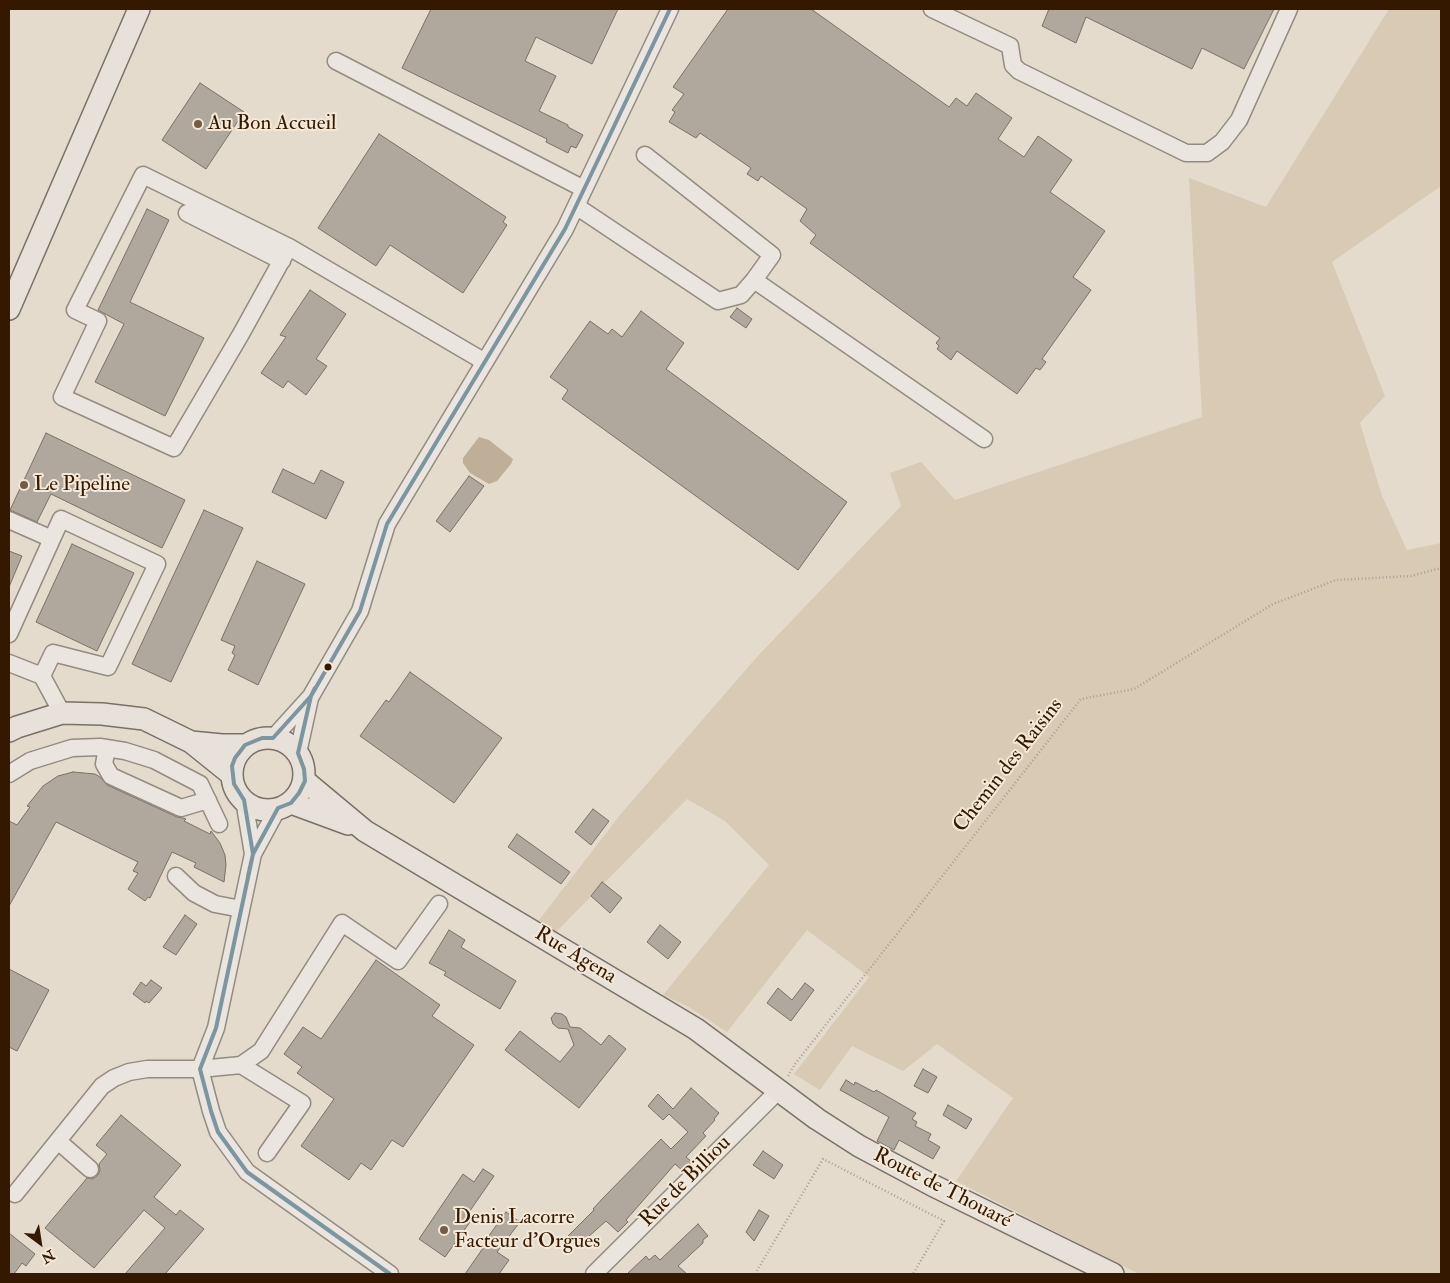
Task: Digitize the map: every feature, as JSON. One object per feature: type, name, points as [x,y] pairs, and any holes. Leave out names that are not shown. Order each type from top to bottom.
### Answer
[{"type":"main road","points":[[9,309],[139,9]]},
{"type":"main road","points":[[9,731],[62,713],[102,714],[144,719],[191,742],[232,775]]},
{"type":"main road","points":[[191,742],[245,745],[262,738],[273,738],[283,741],[298,753],[304,769],[305,781],[300,793],[284,806],[267,809],[255,807],[244,800],[234,784],[232,775],[235,758],[245,745]]},
{"type":"main road","name":"Rue Agena","points":[[305,781],[365,830],[696,1029],[779,1090]]},
{"type":"main road","name":"Rue Agena","points":[[284,806],[365,830]]},
{"type":"main road","name":"Route de Thouaré","points":[[779,1090],[817,1119],[878,1157],[1113,1274]]},
{"type":"street","points":[[273,738],[311,696],[360,611],[387,524],[565,229],[670,9]]},
{"type":"street","points":[[932,9],[1010,46],[1013,64],[1019,71],[1186,153],[1206,153],[1222,142],[1239,120],[1289,9]]},
{"type":"street","points":[[336,61],[584,189]]},
{"type":"street","points":[[576,206],[718,301],[741,295],[772,255],[645,155]]},
{"type":"street","points":[[285,254],[174,448],[62,397],[98,321],[75,310],[143,175],[191,206],[285,254],[485,362]]},
{"type":"street","points":[[754,280],[984,439]]},
{"type":"street","points":[[9,634],[61,519],[158,564],[108,667],[53,653],[42,676]]},
{"type":"street","points":[[9,520],[52,539]]},
{"type":"street","points":[[9,663],[42,676],[62,713]]},
{"type":"street","points":[[298,753],[311,696]]},
{"type":"street","points":[[9,774],[30,761],[72,748],[107,748],[125,751],[154,760],[200,784],[219,824]]},
{"type":"street","points":[[107,748],[104,764],[111,776],[181,808],[208,800]]},
{"type":"street","points":[[244,800],[253,854],[216,1028],[200,1068],[211,1111],[218,1132],[247,1172],[390,1274]]},
{"type":"street","points":[[253,854],[284,806]]},
{"type":"street","points":[[176,876],[194,894],[215,904],[241,909]]},
{"type":"street","points":[[15,1194],[102,1086],[128,1072],[147,1069],[241,1065],[261,1051],[342,923],[398,961],[439,904]]},
{"type":"street","points":[[241,1065],[302,1103],[266,1153]]},
{"type":"street","name":"Rue de Billiou","points":[[594,1274],[779,1090]]},
{"type":"street","points":[[58,1141],[90,1169]]},
{"type":"path","name":"Chemin des Raisins","points":[[779,1090],[801,1056],[1081,699],[1134,689],[1273,604],[1336,580],[1411,576],[1441,568]]},
{"type":"path","points":[[755,1274],[823,1159],[944,1221],[913,1274]]},
{"type":"shaded area","points":[[1389,9],[1441,9],[1441,186],[1332,262],[1385,396],[1360,423],[1382,496],[1407,550],[1441,543],[1441,1274],[1139,1274],[956,1181],[1013,1098],[937,1044],[903,1071],[852,1046],[820,1090],[794,1074],[869,977],[807,930],[727,1032],[687,1006],[663,995],[769,865],[725,821],[687,799],[555,933],[539,920],[620,815],[755,659],[901,506],[890,473],[921,462],[955,500],[1202,417],[1189,178],[1266,207]]},
{"type":"shaded area","points":[[479,437],[489,440],[513,459],[497,481],[489,484],[470,473],[463,463],[463,458]]},
{"type":"building","points":[[431,9],[618,9],[592,64],[536,37],[525,61],[556,76],[539,111],[568,125],[568,127],[583,135],[576,148],[571,146],[568,153],[546,142],[547,139],[402,68]]},
{"type":"building","points":[[728,9],[811,9],[949,107],[956,98],[967,106],[976,93],[1012,118],[998,139],[1024,157],[1038,136],[1072,160],[1050,192],[1105,231],[1073,277],[1091,290],[1042,359],[1046,362],[1040,370],[1036,368],[1017,394],[957,351],[951,360],[937,349],[939,346],[936,343],[940,338],[810,243],[816,235],[800,221],[807,209],[761,176],[758,181],[747,174],[751,168],[700,133],[696,138],[669,122],[675,112],[672,110],[684,94],[673,87]]},
{"type":"building","points":[[1049,9],[1274,9],[1244,69],[1202,48],[1192,69],[1086,17],[1076,43],[1042,26]]},
{"type":"building","points":[[200,83],[244,112],[206,169],[162,140]]},
{"type":"building","points":[[379,134],[506,217],[503,222],[507,225],[463,293],[390,245],[376,266],[318,228]]},
{"type":"building","points":[[147,209],[169,220],[130,302],[204,338],[165,416],[95,382],[124,324],[98,310]]},
{"type":"building","points":[[310,290],[346,314],[316,359],[327,366],[306,395],[288,381],[283,388],[261,373],[286,337],[280,335]]},
{"type":"building","points":[[737,308],[752,319],[746,328],[730,317]]},
{"type":"building","points":[[641,311],[684,343],[666,369],[847,502],[798,570],[562,399],[568,390],[550,377],[590,321],[608,334],[612,329],[622,337]]},
{"type":"building","points":[[46,433],[185,500],[162,548],[51,494],[37,522],[10,510]]},
{"type":"building","points":[[283,469],[314,484],[321,470],[344,482],[326,519],[272,492]]},
{"type":"building","points":[[469,476],[484,486],[450,532],[436,521]]},
{"type":"building","points":[[204,510],[243,528],[171,682],[132,664]]},
{"type":"building","points":[[72,544],[134,573],[97,651],[36,622]]},
{"type":"building","points":[[9,551],[22,556],[9,587]]},
{"type":"building","points":[[257,561],[305,584],[258,685],[228,670],[235,655],[232,653],[235,646],[221,640]]},
{"type":"building","points":[[410,672],[502,738],[454,803],[360,736],[386,700],[389,702]]},
{"type":"building","points":[[73,772],[95,774],[107,785],[177,817],[186,819],[184,821],[210,834],[211,831],[220,843],[225,855],[224,882],[194,867],[196,863],[172,852],[150,898],[148,897],[145,901],[128,889],[138,873],[133,871],[138,862],[56,822],[9,906],[9,821],[17,825],[30,807],[27,806],[43,786],[58,776]]},
{"type":"building","points":[[593,809],[609,821],[591,845],[575,832]]},
{"type":"building","points":[[517,834],[570,872],[561,884],[508,847]]},
{"type":"building","points":[[602,882],[622,898],[610,913],[591,896]]},
{"type":"building","points":[[185,915],[197,924],[176,955],[163,947]]},
{"type":"building","points":[[660,925],[681,942],[668,959],[647,942]]},
{"type":"building","points":[[449,930],[465,940],[461,947],[516,981],[500,1009],[444,975],[446,972],[429,963]]},
{"type":"building","points":[[376,960],[440,1005],[432,1016],[474,1045],[403,1147],[392,1140],[371,1170],[361,1163],[349,1180],[301,1146],[334,1099],[297,1073],[302,1067],[284,1054],[303,1027],[321,1039]]},
{"type":"building","points":[[9,969],[49,990],[17,1051],[9,1047]]},
{"type":"building","points":[[151,980],[162,988],[149,1003],[146,1001],[145,1003],[133,994],[141,982],[146,986]]},
{"type":"building","points":[[805,983],[814,990],[791,1021],[767,1003],[778,988],[792,1000]]},
{"type":"building","points":[[555,1013],[562,1014],[566,1017],[570,1027],[580,1028],[601,1045],[609,1035],[626,1049],[579,1108],[505,1050],[520,1031],[560,1062],[574,1045],[568,1029],[558,1028],[553,1024],[551,1018]]},
{"type":"building","points":[[923,1069],[937,1077],[928,1093],[914,1086]]},
{"type":"building","points":[[846,1080],[854,1085],[855,1082],[874,1092],[876,1090],[916,1113],[912,1119],[917,1122],[915,1126],[931,1134],[928,1140],[940,1147],[933,1159],[899,1140],[894,1150],[877,1141],[889,1117],[840,1090]]},
{"type":"building","points":[[691,1088],[719,1113],[703,1133],[706,1136],[686,1157],[692,1162],[683,1171],[675,1164],[626,1220],[628,1222],[618,1232],[606,1221],[577,1247],[567,1237],[594,1210],[603,1198],[661,1139],[671,1149],[688,1132],[669,1114],[663,1120],[648,1106],[658,1094],[673,1109]]},
{"type":"building","points":[[948,1105],[972,1119],[966,1129],[943,1115]]},
{"type":"building","points":[[121,1115],[181,1165],[154,1197],[176,1215],[180,1210],[204,1229],[165,1274],[125,1274],[165,1228],[144,1210],[94,1268],[45,1228],[87,1178],[93,1179],[98,1175],[100,1170],[99,1164],[107,1154],[96,1145]]},
{"type":"building","points":[[763,1151],[783,1165],[774,1179],[753,1165]]},
{"type":"building","points":[[483,1169],[494,1176],[465,1218],[470,1222],[445,1257],[419,1239],[463,1174],[474,1182]]},
{"type":"building","points":[[759,1210],[769,1216],[754,1241],[746,1232]]},
{"type":"building","points":[[506,1212],[520,1222],[497,1252],[509,1260],[499,1274],[465,1274],[490,1238],[488,1237]]},
{"type":"building","points":[[698,1224],[708,1236],[678,1266],[687,1274],[627,1274],[646,1256],[649,1260],[655,1255],[660,1260]]},
{"type":"building","points":[[9,1233],[35,1254],[26,1266],[22,1263],[14,1274],[9,1274]]},
{"type":"transit line","points":[[390,1274],[247,1172],[218,1132],[211,1111],[200,1069],[216,1028],[253,854],[244,800],[234,784],[232,766],[235,758],[245,745],[262,738],[273,738],[311,696],[360,611],[387,524],[565,229],[670,9]]},
{"type":"transit line","points":[[248,876],[253,854],[278,808],[291,803],[305,781],[304,769],[298,753],[311,696],[315,688]]},
{"type":"place","name":"Au Bon Accueil","points":[[198,124]]},
{"type":"place","name":"Le Pipeline","points":[[24,485]]},
{"type":"place","name":"Denis Lacorre Facteur d'Orgues","points":[[444,1230]]}]
